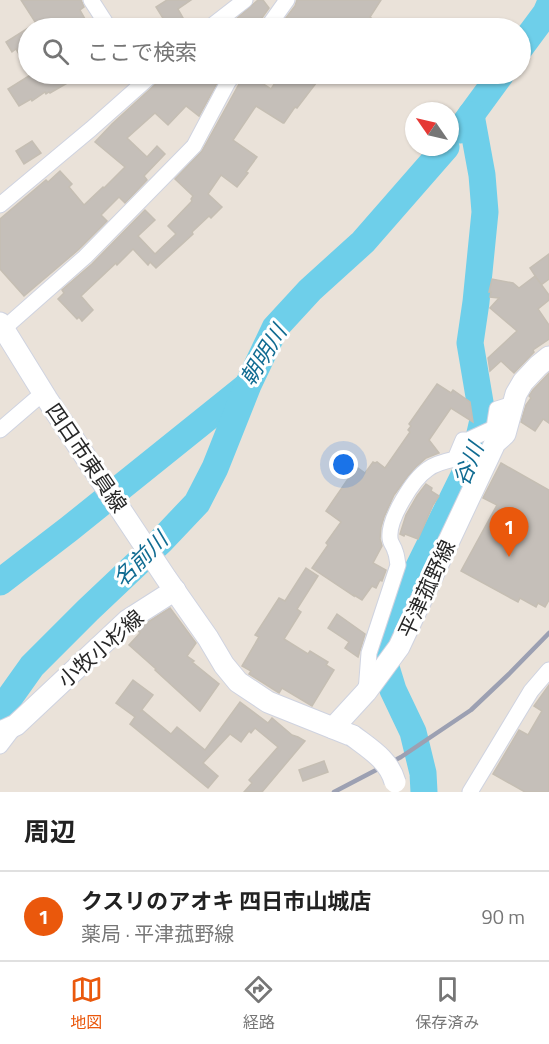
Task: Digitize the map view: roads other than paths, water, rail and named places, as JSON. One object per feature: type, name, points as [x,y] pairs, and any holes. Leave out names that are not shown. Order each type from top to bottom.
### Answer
[{"type":"main road","name":"四日市東員線","points":[[1,328],[170,584]]},
{"type":"main road","name":"平津菰野線","points":[[343,732],[370,686],[399,647],[495,443],[504,434],[516,394],[523,382],[549,357]]},
{"type":"main road","points":[[170,584],[224,665],[238,682],[268,702],[343,732],[371,749],[392,772],[396,787]]},
{"type":"main road","name":"小牧小杉線","points":[[5,733],[170,584]]},
{"type":"street","points":[[91,0],[103,18]]},
{"type":"street","points":[[222,18],[245,0]]},
{"type":"street","points":[[274,18],[287,0]]},
{"type":"street","points":[[0,206],[92,129],[136,84]]},
{"type":"street","points":[[1,328],[85,257],[194,146],[227,84]]},
{"type":"street","points":[[0,430],[45,396]]},
{"type":"street","points":[[370,686],[369,653],[398,565],[396,551],[390,540],[390,527],[406,494],[427,469],[441,462],[455,459],[463,440],[495,428],[497,409],[513,404]]},
{"type":"street","points":[[470,792],[531,691],[549,670]]},
{"type":"waterway","name":"朝明川","points":[[531,33],[549,6]]},
{"type":"waterway","name":"朝明川","points":[[460,130],[494,84]]},
{"type":"waterway","name":"谷川","points":[[424,792],[423,773],[413,732],[393,690],[381,651],[404,597],[476,451],[483,420],[470,343],[485,212],[482,175],[471,115]]},
{"type":"waterway","name":"名前川","points":[[0,711],[32,666],[197,503],[215,468],[248,385],[275,328],[310,290],[363,242],[438,156]]},
{"type":"waterway","name":"朝明川","points":[[0,582],[247,386]]},
{"type":"railway","points":[[334,792],[401,757],[471,710],[549,633]]},
{"type":"place","name":"クスリのアオキ 四日市山城店","points":[[509,557]]}]
